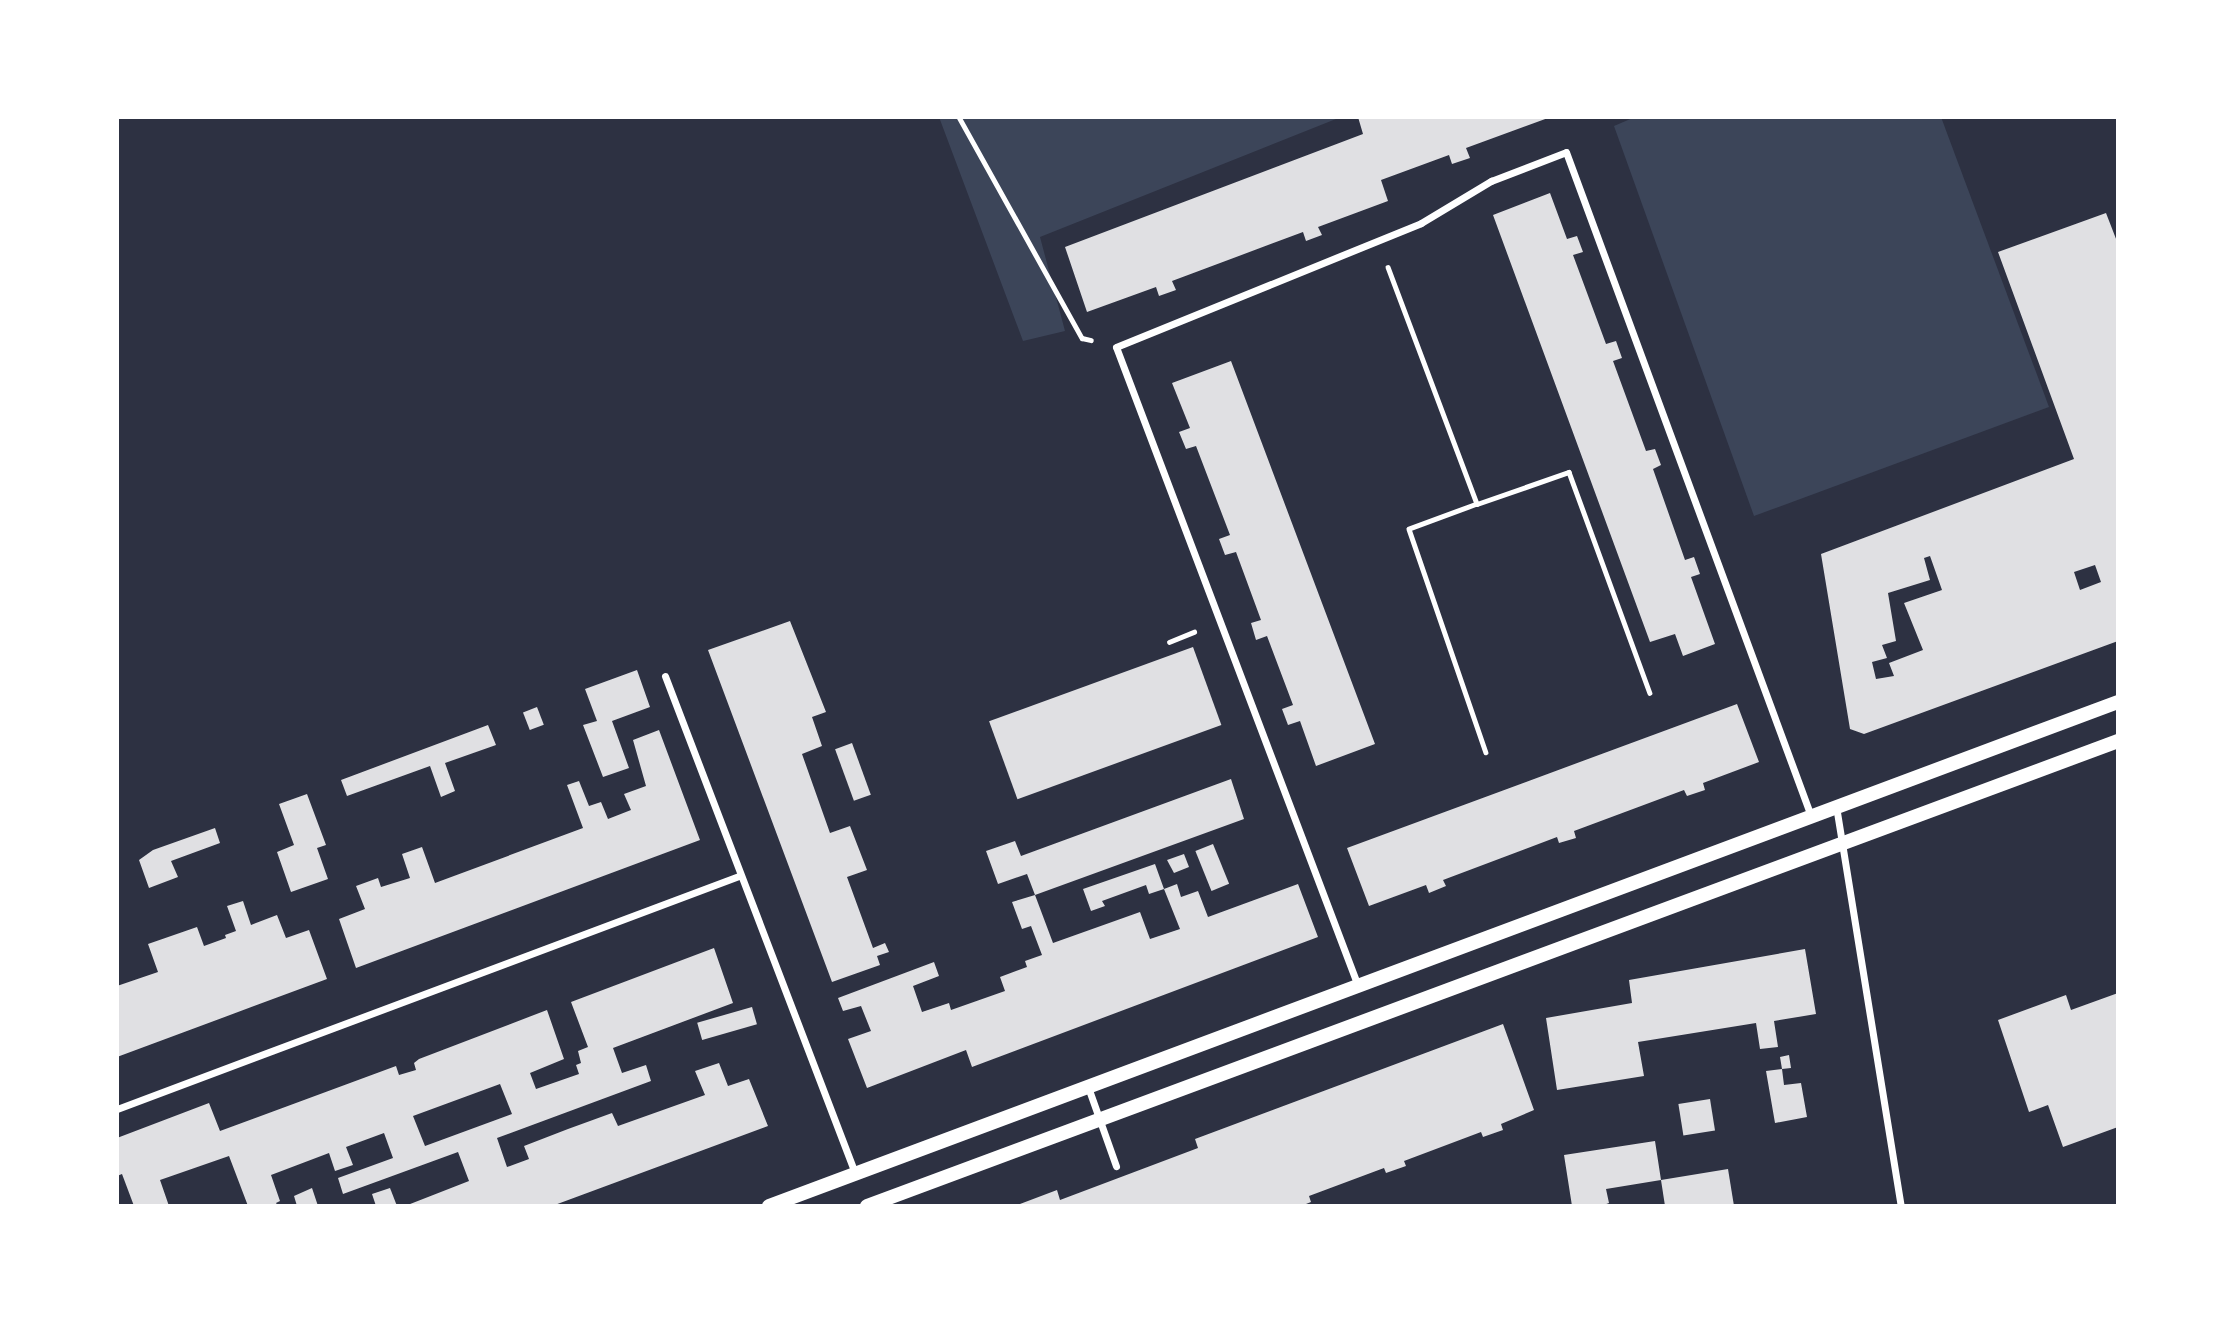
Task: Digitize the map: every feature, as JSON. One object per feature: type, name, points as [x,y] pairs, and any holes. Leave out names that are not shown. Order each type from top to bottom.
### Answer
[{"type":"main road","points":[[769,1206],[2118,702]]},
{"type":"main road","points":[[867,1206],[2118,741]]},
{"type":"street","points":[[1357,986],[1116,346],[1421,223],[1491,181],[1566,152],[1811,816]]},
{"type":"street","points":[[665,676],[739,876],[855,1174]]},
{"type":"street","points":[[1836,806],[1901,1206]]},
{"type":"street","points":[[117,1109],[739,876]]},
{"type":"street","points":[[1088,1086],[1116,1166]]},
{"type":"path","points":[[959,117],[1082,338],[1116,346]]},
{"type":"path","points":[[1378,240],[1477,504]]},
{"type":"path","points":[[1486,752],[1409,529],[1477,504],[1569,472],[1650,693]]},
{"type":"shaded area","points":[[939,117],[1341,117],[1040,237],[1065,331],[1023,341]]},
{"type":"shaded area","points":[[1635,117],[1941,117],[2049,407],[1754,516],[1614,126]]},
{"type":"building","points":[[1358,117],[1548,118],[1466,148],[1470,158],[1452,164],[1449,155],[1381,180],[1388,201],[1318,227],[1322,235],[1306,241],[1303,232],[1172,281],[1176,290],[1159,296],[1156,287],[1087,312],[1065,247],[1363,134]]},
{"type":"building","points":[[1550,193],[1567,239],[1577,236],[1583,252],[1573,255],[1606,344],[1616,341],[1622,358],[1613,361],[1646,451],[1655,449],[1661,465],[1653,469],[1685,560],[1694,557],[1700,574],[1691,577],[1715,644],[1683,656],[1675,634],[1650,642],[1493,215]]},
{"type":"building","points":[[2106,213],[2118,244],[2118,641],[1864,734],[1850,729],[1821,554],[2074,459],[1998,252]],"holes":[[[1930,556],[1942,590],[1904,603],[1923,650],[1889,663],[1894,676],[1876,679],[1872,662],[1887,658],[1882,645],[1896,641],[1888,593],[1930,580],[1924,558]],[[2095,565],[2101,582],[2080,590],[2074,572]]]},
{"type":"building","points":[[1231,361],[1375,744],[1316,766],[1300,721],[1288,725],[1282,709],[1293,705],[1267,636],[1256,640],[1251,623],[1261,620],[1236,552],[1225,555],[1219,539],[1230,535],[1196,446],[1186,449],[1179,432],[1190,428],[1172,383]]},
{"type":"building","points":[[790,621],[826,712],[812,717],[822,746],[802,754],[830,833],[850,826],[867,870],[847,877],[873,948],[885,943],[889,952],[877,956],[880,965],[832,982],[708,650]]},
{"type":"building","points":[[1193,647],[1221,725],[1017,799],[989,721]]},
{"type":"building","points":[[637,670],[650,707],[612,721],[629,768],[603,777],[583,725],[597,721],[585,689]]},
{"type":"building","points":[[1737,704],[1759,762],[1703,783],[1705,790],[1687,796],[1684,790],[1574,831],[1576,838],[1559,843],[1557,837],[1443,880],[1446,886],[1429,893],[1426,885],[1369,906],[1347,848]]},
{"type":"building","points":[[537,707],[544,725],[530,730],[523,712]]},
{"type":"building","points":[[488,725],[496,745],[445,763],[455,791],[441,797],[430,766],[347,796],[341,780]]},
{"type":"building","points":[[659,730],[700,840],[356,968],[339,919],[365,909],[356,886],[378,878],[381,887],[410,878],[402,854],[422,847],[435,883],[583,828],[567,785],[579,781],[589,806],[601,802],[608,819],[631,810],[624,794],[646,786],[633,740]]},
{"type":"building","points":[[852,743],[871,795],[854,801],[835,749]]},
{"type":"building","points":[[1231,779],[1244,819],[1035,895],[1027,874],[998,884],[986,851],[1015,841],[1021,856]]},
{"type":"building","points":[[307,794],[326,845],[317,848],[328,879],[291,892],[277,852],[294,845],[279,804]]},
{"type":"building","points":[[215,828],[220,843],[171,861],[178,877],[149,888],[139,860],[153,850]]},
{"type":"building","points":[[1213,844],[1229,884],[1211,891],[1195,851]]},
{"type":"building","points":[[1184,854],[1189,867],[1174,873],[1167,860]]},
{"type":"building","points":[[1155,864],[1164,889],[1149,894],[1146,885],[1102,901],[1105,906],[1091,911],[1083,889]]},
{"type":"building","points":[[1177,884],[1181,897],[1198,891],[1208,917],[1298,884],[1318,937],[972,1067],[966,1050],[867,1088],[848,1039],[871,1031],[861,1006],[843,1011],[838,998],[934,962],[939,976],[913,986],[922,1012],[949,1003],[951,1010],[1005,991],[1000,977],[1027,967],[1025,961],[1042,955],[1031,926],[1022,929],[1012,902],[1035,895],[1053,943],[1140,912],[1150,939],[1180,929],[1164,889]]},
{"type":"building","points":[[243,901],[251,925],[277,915],[286,938],[309,930],[327,979],[117,1057],[117,986],[158,972],[148,944],[197,927],[204,946],[226,938],[225,935],[236,931],[227,906]]},
{"type":"building","points":[[714,948],[733,1003],[613,1048],[622,1073],[646,1065],[651,1081],[497,1138],[507,1167],[529,1159],[524,1146],[612,1113],[618,1126],[705,1095],[695,1071],[719,1063],[728,1086],[749,1079],[768,1126],[552,1206],[405,1206],[469,1181],[458,1152],[343,1194],[338,1178],[393,1158],[384,1133],[346,1147],[353,1165],[335,1171],[329,1153],[271,1175],[280,1201],[276,1203],[278,1206],[248,1206],[229,1156],[160,1180],[169,1206],[134,1206],[122,1174],[117,1176],[117,1138],[209,1103],[220,1131],[396,1066],[399,1075],[416,1070],[414,1063],[419,1059],[547,1010],[564,1059],[530,1073],[536,1089],[579,1074],[576,1065],[581,1063],[578,1051],[588,1047],[571,1002]],"holes":[[[500,1084],[512,1114],[425,1146],[413,1116]]]},
{"type":"building","points":[[1805,949],[1816,1014],[1774,1021],[1778,1047],[1760,1049],[1756,1023],[1638,1042],[1644,1076],[1557,1090],[1546,1018],[1632,1003],[1629,980]]},
{"type":"building","points":[[2118,993],[2118,1127],[2063,1147],[2048,1105],[2029,1112],[1998,1020],[2066,995],[2071,1010]]},
{"type":"building","points":[[752,1007],[757,1024],[702,1040],[697,1023]]},
{"type":"building","points":[[1503,1024],[1534,1110],[1501,1124],[1503,1130],[1483,1137],[1481,1132],[1404,1161],[1406,1166],[1386,1173],[1384,1168],[1309,1196],[1311,1202],[1301,1206],[1015,1206],[1057,1190],[1060,1200],[1198,1148],[1195,1139]]},
{"type":"building","points":[[1789,1055],[1791,1068],[1782,1069],[1780,1057]]},
{"type":"building","points":[[1782,1069],[1784,1085],[1801,1083],[1807,1117],[1775,1123],[1766,1071]]},
{"type":"building","points":[[1710,1099],[1715,1131],[1683,1136],[1678,1104]]},
{"type":"building","points":[[1655,1141],[1661,1180],[1606,1189],[1609,1203],[1601,1206],[1572,1206],[1564,1155]]},
{"type":"building","points":[[1728,1169],[1734,1206],[1665,1206],[1661,1180]]},
{"type":"building","points":[[312,1188],[318,1206],[297,1206],[294,1196]]},
{"type":"building","points":[[390,1188],[397,1206],[376,1206],[372,1194]]}]
